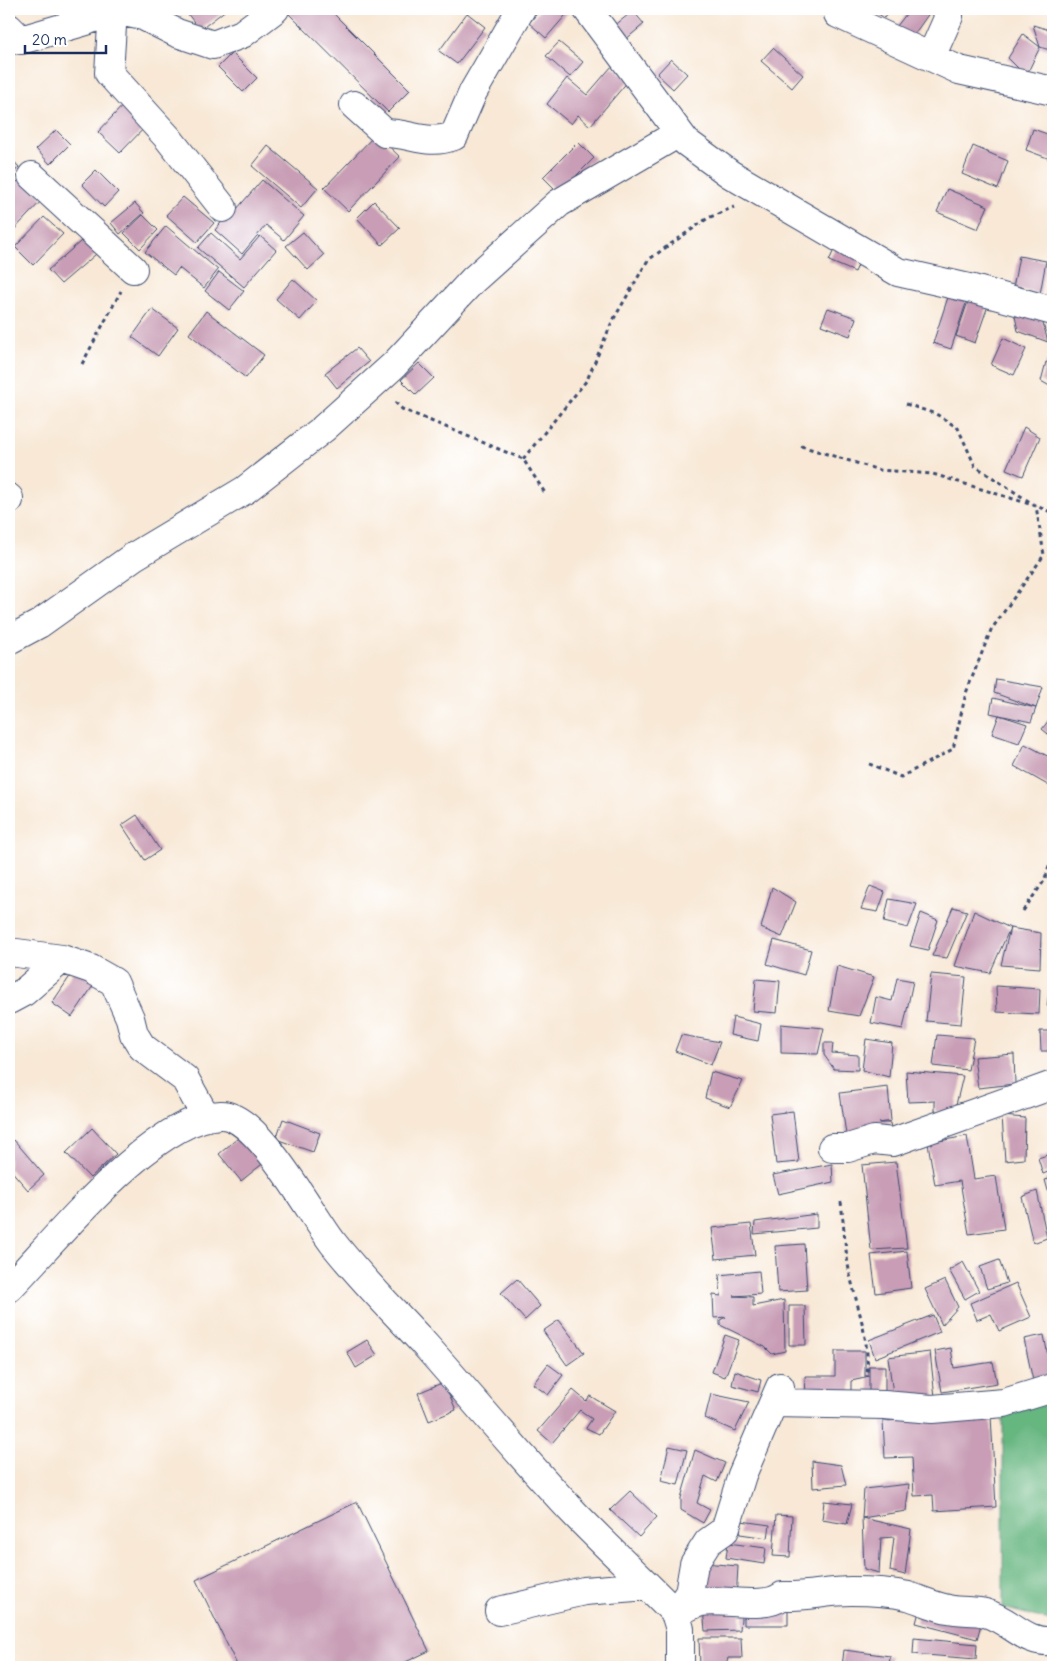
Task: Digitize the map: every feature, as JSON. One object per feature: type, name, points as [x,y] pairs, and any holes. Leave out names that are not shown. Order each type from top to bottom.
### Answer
[{"type":"street","points":[[9,28],[21,40],[86,21],[113,10],[143,16],[177,33],[213,45],[242,34],[275,9]]},
{"type":"street","points":[[354,105],[385,133],[397,133],[432,141],[440,141],[454,136],[473,92],[521,9]]},
{"type":"street","points":[[587,9],[686,142],[730,174],[898,272],[973,289],[1053,311]]},
{"type":"street","points":[[930,57],[949,16],[946,9]]},
{"type":"street","points":[[113,10],[109,73],[168,138],[223,208]]},
{"type":"street","points":[[838,14],[959,70],[1053,91]]},
{"type":"street","points":[[9,640],[39,624],[134,557],[245,490],[323,429],[394,365],[473,280],[559,203],[679,133]]},
{"type":"street","points":[[32,176],[133,269]]},
{"type":"street","points":[[9,952],[62,959],[91,969],[114,982],[123,999],[134,1034],[142,1047],[185,1079],[206,1118]]},
{"type":"street","points":[[9,1000],[24,992],[62,959]]},
{"type":"street","points":[[832,1148],[848,1148],[874,1140],[893,1142],[1053,1086]]},
{"type":"street","points":[[9,1288],[116,1176],[147,1150],[185,1125],[206,1118],[224,1115],[252,1131],[284,1169],[332,1242],[576,1514],[675,1613],[680,1629],[680,1667]]},
{"type":"street","points":[[675,1613],[689,1593],[694,1564],[708,1542],[725,1530],[742,1475],[777,1394],[865,1405],[932,1409],[1004,1403],[1053,1388]]},
{"type":"street","points":[[499,1611],[584,1591],[648,1586]]},
{"type":"street","points":[[675,1613],[700,1602],[748,1603],[778,1599],[782,1596],[805,1596],[831,1591],[874,1592],[907,1596],[967,1613],[983,1612],[1000,1618],[1006,1625],[1016,1628],[1030,1639],[1043,1642],[1053,1641]]},
{"type":"path","points":[[523,459],[587,380],[612,322],[648,260],[708,218],[764,194]]},
{"type":"path","points":[[82,364],[133,269]]},
{"type":"path","points":[[375,382],[402,409],[523,459],[545,493]]},
{"type":"path","points":[[867,763],[901,777],[953,749],[966,693],[991,630],[1044,555],[1036,506],[974,466],[958,428],[936,414],[906,404]]},
{"type":"path","points":[[801,446],[879,470],[933,474],[1053,513]]},
{"type":"path","points":[[1023,911],[1044,881],[1053,856]]},
{"type":"path","points":[[841,1202],[850,1273],[865,1326],[869,1355],[865,1405]]},
{"type":"green space","points":[[1053,1397],[1053,1621],[1003,1608],[1003,1416]]},
{"type":"building","points":[[192,9],[227,9],[200,30],[187,13]]},
{"type":"building","points":[[290,9],[329,9],[410,90],[388,112],[287,12]]},
{"type":"building","points":[[541,9],[571,9],[546,38],[529,23]]},
{"type":"building","points":[[872,9],[891,9],[884,18]]},
{"type":"building","points":[[910,9],[932,9],[913,36],[897,26]]},
{"type":"building","points":[[633,11],[644,24],[625,40],[614,26]]},
{"type":"building","points":[[467,13],[485,27],[457,64],[439,51]]},
{"type":"building","points":[[1033,25],[1053,31],[1053,51],[1040,47]]},
{"type":"building","points":[[1023,34],[1040,47],[1026,76],[1008,58]]},
{"type":"building","points":[[559,42],[583,62],[570,77],[546,56]]},
{"type":"building","points":[[773,48],[803,75],[792,88],[761,61]]},
{"type":"building","points":[[232,53],[257,78],[243,92],[218,67]]},
{"type":"building","points":[[671,59],[687,74],[673,89],[657,74]]},
{"type":"building","points":[[612,66],[629,80],[590,126],[578,115],[571,124],[547,104],[567,78],[587,95]]},
{"type":"building","points":[[127,101],[149,123],[120,153],[98,132]]},
{"type":"building","points":[[1033,129],[1053,136],[1053,160],[1026,150]]},
{"type":"building","points":[[56,130],[70,144],[50,164],[36,149]]},
{"type":"building","points":[[376,134],[400,157],[348,211],[324,188]]},
{"type":"building","points":[[578,142],[594,158],[559,193],[543,177]]},
{"type":"building","points":[[268,146],[318,188],[301,208],[252,166]]},
{"type":"building","points":[[973,146],[1008,161],[998,189],[962,174]]},
{"type":"building","points":[[9,156],[19,167],[9,178]]},
{"type":"building","points":[[96,170],[118,192],[104,207],[82,184]]},
{"type":"building","points":[[23,176],[43,199],[10,234],[9,190]]},
{"type":"building","points":[[262,180],[304,216],[284,240],[266,225],[242,254],[215,230],[228,214],[236,210]]},
{"type":"building","points":[[947,189],[988,206],[978,229],[937,212]]},
{"type":"building","points":[[183,197],[214,223],[197,242],[166,215]]},
{"type":"building","points":[[374,201],[400,228],[382,245],[357,218]]},
{"type":"building","points":[[135,203],[144,213],[120,234],[111,223]]},
{"type":"building","points":[[143,215],[158,230],[140,249],[124,233]]},
{"type":"building","points":[[44,217],[63,234],[33,265],[15,247]]},
{"type":"building","points":[[166,226],[218,270],[204,288],[179,268],[174,275],[145,252]]},
{"type":"building","points":[[303,232],[324,255],[308,270],[286,246]]},
{"type":"building","points":[[211,233],[240,259],[260,236],[276,250],[244,287],[198,248]]},
{"type":"building","points":[[89,234],[102,249],[61,284],[48,270]]},
{"type":"building","points":[[837,243],[863,254],[855,272],[829,261]]},
{"type":"building","points":[[1019,256],[1046,261],[1040,294],[1013,288]]},
{"type":"building","points":[[219,272],[244,291],[229,310],[205,291]]},
{"type":"building","points":[[293,279],[317,301],[300,320],[276,299]]},
{"type":"building","points":[[952,285],[970,291],[951,349],[933,343]]},
{"type":"building","points":[[972,290],[991,297],[975,343],[956,336]]},
{"type":"building","points":[[828,308],[856,318],[850,336],[821,325]]},
{"type":"building","points":[[152,309],[178,328],[158,356],[132,337]]},
{"type":"building","points":[[206,311],[264,355],[246,378],[189,334]]},
{"type":"building","points":[[1015,316],[1041,316],[1048,342],[1018,331]]},
{"type":"building","points":[[1003,338],[1026,349],[1014,375],[991,365]]},
{"type":"building","points":[[357,348],[369,362],[337,388],[325,373]]},
{"type":"building","points":[[1046,362],[1053,364],[1053,388],[1041,381]]},
{"type":"building","points":[[419,363],[434,378],[416,395],[401,380]]},
{"type":"building","points":[[1024,427],[1040,437],[1023,476],[1006,469]]},
{"type":"building","points":[[996,679],[1043,687],[1036,708],[994,693]]},
{"type":"building","points":[[993,698],[1036,708],[1031,722],[990,713]]},
{"type":"building","points":[[999,715],[1027,724],[1019,743],[992,734]]},
{"type":"building","points":[[1053,715],[1053,738],[1042,729]]},
{"type":"building","points":[[1025,744],[1053,759],[1053,788],[1014,766]]},
{"type":"building","points":[[137,815],[160,850],[145,860],[122,825]]},
{"type":"building","points":[[870,886],[885,892],[878,912],[861,909]]},
{"type":"building","points":[[772,887],[796,902],[782,937],[761,928]]},
{"type":"building","points":[[889,899],[917,904],[908,928],[884,922]]},
{"type":"building","points":[[953,907],[967,911],[947,958],[932,956]]},
{"type":"building","points":[[974,911],[1010,928],[990,973],[955,966]]},
{"type":"building","points":[[921,913],[938,920],[928,950],[910,946]]},
{"type":"building","points":[[1010,928],[1041,933],[1040,968],[1001,965]]},
{"type":"building","points":[[774,940],[811,950],[804,975],[767,964]]},
{"type":"building","points":[[77,966],[97,980],[72,1017],[52,1003]]},
{"type":"building","points":[[837,966],[874,977],[859,1016],[829,1011]]},
{"type":"building","points":[[1053,973],[1053,1008],[1047,1006]]},
{"type":"building","points":[[931,974],[966,977],[961,1024],[926,1021]]},
{"type":"building","points":[[897,978],[913,981],[903,1029],[871,1023],[876,997],[892,1001]]},
{"type":"building","points":[[756,979],[780,981],[777,1013],[753,1011]]},
{"type":"building","points":[[996,986],[1040,989],[1039,1014],[997,1012]]},
{"type":"building","points":[[733,1017],[761,1024],[758,1041],[730,1035]]},
{"type":"building","points":[[781,1024],[824,1028],[818,1054],[781,1053]]},
{"type":"building","points":[[1040,1031],[1053,1031],[1053,1051],[1041,1051]]},
{"type":"building","points":[[681,1035],[720,1042],[711,1065],[675,1051]]},
{"type":"building","points":[[937,1035],[974,1038],[968,1070],[933,1066]]},
{"type":"building","points":[[866,1039],[892,1043],[889,1077],[862,1070]]},
{"type":"building","points":[[824,1043],[833,1043],[832,1053],[858,1055],[858,1070],[834,1069],[824,1055]]},
{"type":"building","points":[[1014,1054],[1015,1084],[978,1088],[974,1057]]},
{"type":"building","points":[[906,1071],[963,1076],[954,1113],[935,1111],[935,1101],[908,1102]]},
{"type":"building","points":[[711,1072],[743,1081],[730,1107],[705,1098]]},
{"type":"building","points":[[888,1087],[891,1121],[879,1123],[890,1123],[893,1142],[848,1148],[840,1093]]},
{"type":"building","points":[[793,1111],[799,1162],[776,1164],[770,1114]]},
{"type":"building","points":[[1002,1116],[1025,1118],[1024,1159],[1005,1161]]},
{"type":"building","points":[[283,1119],[320,1133],[313,1152],[276,1139]]},
{"type":"building","points":[[92,1128],[116,1154],[90,1178],[66,1153]]},
{"type":"building","points":[[244,1133],[266,1161],[241,1181],[219,1154]]},
{"type":"building","points":[[967,1136],[974,1179],[996,1176],[1004,1229],[969,1234],[960,1181],[935,1185],[928,1143]]},
{"type":"building","points":[[14,1140],[44,1175],[28,1190],[9,1168],[9,1145]]},
{"type":"building","points":[[1053,1153],[1053,1170],[1043,1174],[1038,1158]]},
{"type":"building","points":[[896,1162],[907,1248],[871,1250],[862,1165]]},
{"type":"building","points":[[832,1164],[833,1182],[778,1194],[773,1175]]},
{"type":"building","points":[[1053,1178],[1053,1208],[1045,1180]]},
{"type":"building","points":[[1037,1191],[1047,1238],[1033,1243],[1022,1197]]},
{"type":"building","points":[[817,1214],[817,1228],[754,1234],[755,1222]]},
{"type":"building","points":[[751,1224],[755,1255],[716,1259],[712,1228]]},
{"type":"building","points":[[804,1244],[807,1290],[778,1292],[775,1246]]},
{"type":"building","points":[[907,1251],[911,1288],[876,1293],[871,1255]]},
{"type":"building","points":[[999,1260],[1007,1283],[987,1289],[980,1267]]},
{"type":"building","points":[[963,1262],[979,1291],[965,1299],[949,1270]]},
{"type":"building","points":[[759,1271],[761,1294],[734,1296],[753,1297],[753,1306],[784,1300],[785,1351],[772,1354],[765,1347],[720,1325],[720,1320],[726,1317],[714,1318],[713,1295],[721,1296],[719,1275]]},
{"type":"building","points":[[517,1279],[540,1306],[525,1320],[501,1293]]},
{"type":"building","points":[[945,1280],[958,1307],[942,1325],[925,1289]]},
{"type":"building","points":[[1016,1283],[1031,1317],[999,1331],[991,1314],[977,1320],[970,1303]]},
{"type":"building","points":[[789,1306],[805,1306],[806,1345],[789,1345]]},
{"type":"building","points":[[933,1315],[940,1332],[875,1358],[869,1340]]},
{"type":"building","points":[[559,1320],[584,1353],[567,1365],[543,1331]]},
{"type":"building","points":[[725,1335],[739,1340],[725,1377],[712,1372]]},
{"type":"building","points":[[1044,1335],[1052,1377],[1033,1381],[1024,1339]]},
{"type":"building","points":[[367,1340],[377,1355],[356,1368],[347,1352]]},
{"type":"building","points":[[951,1348],[954,1368],[993,1362],[997,1383],[942,1392],[935,1351]]},
{"type":"building","points":[[835,1351],[865,1351],[865,1378],[851,1381],[851,1396],[806,1396],[805,1376],[835,1376]]},
{"type":"building","points":[[930,1352],[935,1397],[894,1401],[888,1357]]},
{"type":"building","points":[[548,1364],[563,1375],[548,1395],[533,1384]]},
{"type":"building","points":[[869,1366],[885,1366],[885,1396],[869,1396]]},
{"type":"building","points":[[735,1371],[761,1380],[758,1392],[732,1385]]},
{"type":"building","points":[[444,1382],[456,1410],[429,1421],[418,1393]]},
{"type":"building","points":[[573,1390],[586,1401],[590,1396],[615,1411],[599,1434],[586,1428],[592,1419],[580,1410],[552,1443],[538,1431]]},
{"type":"building","points":[[711,1394],[749,1402],[735,1431],[705,1418]]},
{"type":"building","points":[[991,1416],[996,1507],[934,1511],[933,1495],[914,1496],[912,1457],[885,1458],[883,1421]]},
{"type":"building","points":[[669,1446],[687,1450],[678,1485],[661,1481]]},
{"type":"building","points":[[695,1450],[725,1463],[717,1482],[705,1476],[697,1503],[710,1510],[703,1523],[681,1510],[681,1498]]},
{"type":"building","points":[[812,1461],[841,1465],[846,1485],[813,1488]]},
{"type":"building","points":[[909,1484],[906,1511],[862,1518],[864,1489]]},
{"type":"building","points":[[630,1491],[657,1517],[639,1537],[610,1510]]},
{"type":"building","points":[[824,1501],[852,1504],[847,1524],[822,1520]]},
{"type":"building","points":[[357,1502],[429,1651],[395,1667],[238,1667],[196,1580]]},
{"type":"building","points":[[776,1515],[792,1516],[790,1557],[773,1556]]},
{"type":"building","points":[[862,1518],[911,1529],[905,1575],[890,1571],[894,1537],[881,1538],[879,1573],[864,1569]]},
{"type":"building","points":[[741,1521],[770,1525],[768,1538],[740,1534]]},
{"type":"building","points":[[728,1543],[766,1548],[764,1564],[726,1558]]},
{"type":"building","points":[[704,1563],[738,1566],[736,1600],[702,1597]]},
{"type":"building","points":[[742,1606],[740,1630],[705,1631],[703,1607]]},
{"type":"building","points":[[920,1608],[981,1624],[977,1639],[916,1623]]},
{"type":"building","points":[[744,1609],[788,1609],[788,1625],[744,1625]]},
{"type":"building","points":[[699,1638],[741,1638],[742,1658],[728,1658],[726,1666],[700,1667]]},
{"type":"building","points":[[914,1638],[977,1644],[976,1659],[913,1654]]},
{"type":"building","points":[[844,1650],[890,1656],[889,1667],[842,1667]]}]
